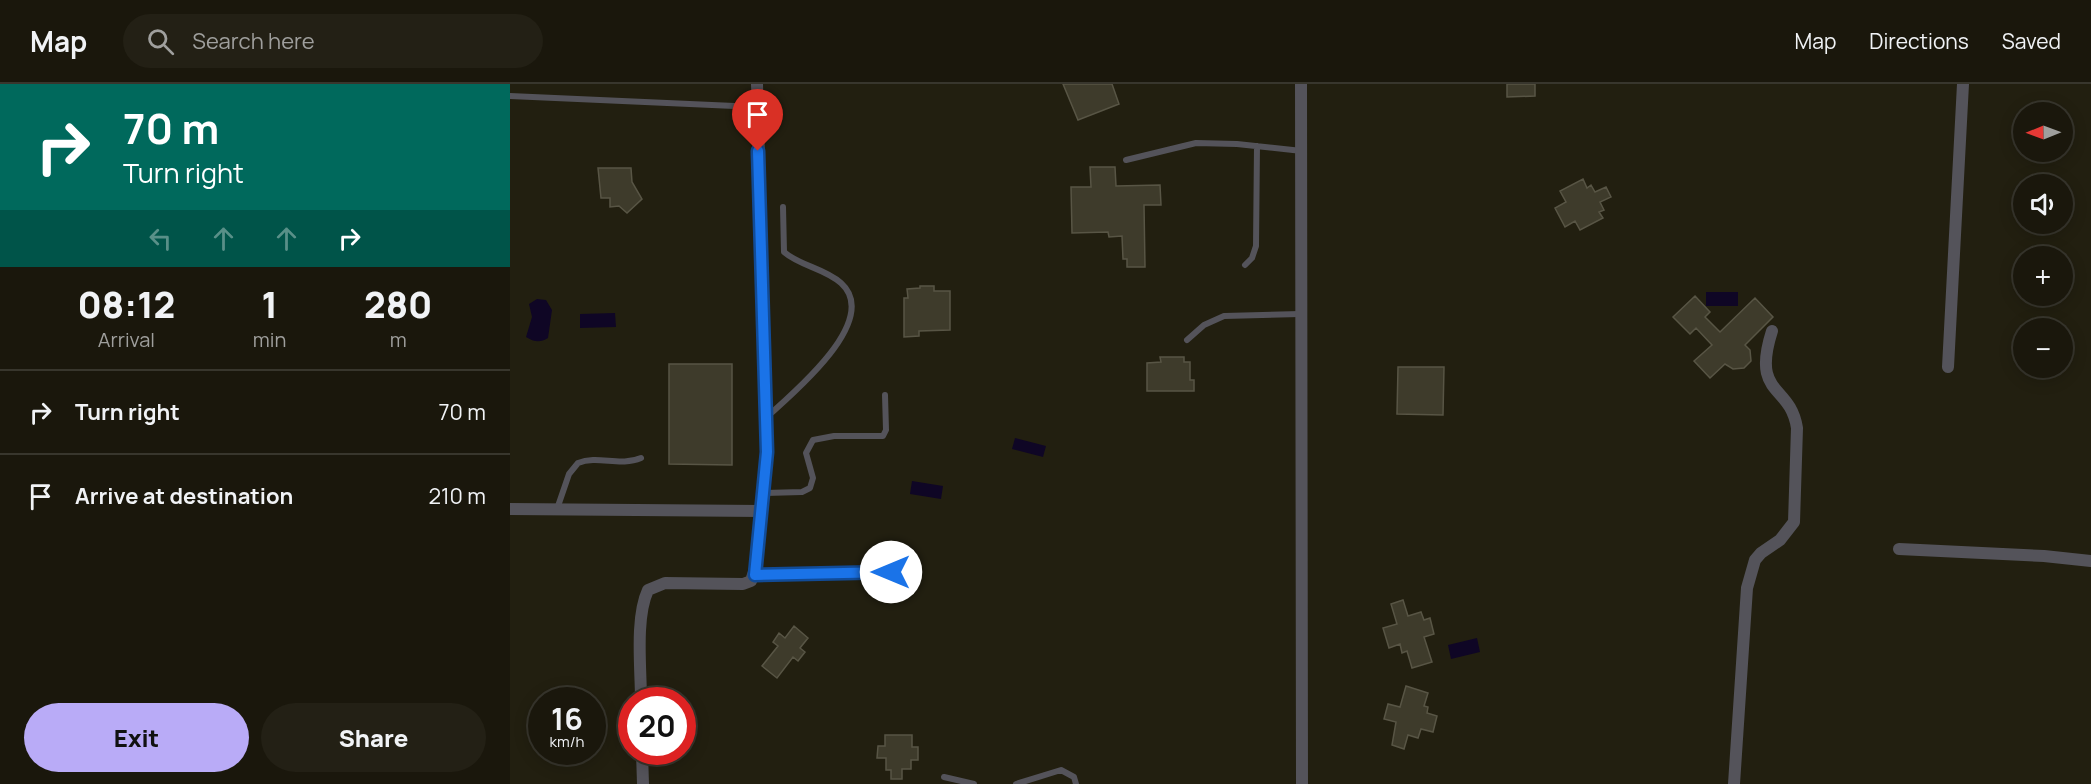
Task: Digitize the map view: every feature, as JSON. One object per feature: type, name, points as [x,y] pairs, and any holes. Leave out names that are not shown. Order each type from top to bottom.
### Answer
[{"type":"street","points":[[641,687],[641,616],[643,601],[648,590],[665,583],[743,584],[751,581],[755,575],[765,493],[767,416],[757,84]]},
{"type":"street","points":[[1301,84],[1302,784]]},
{"type":"street","points":[[1948,367],[1963,84]]},
{"type":"street","points":[[1734,784],[1747,588],[1755,560],[1780,540],[1794,522],[1797,428],[1794,414],[1767,378],[1766,359],[1772,331]]},
{"type":"street","points":[[510,509],[762,511]]},
{"type":"street","points":[[1899,549],[2044,556],[2091,561]]},
{"type":"street","points":[[642,765],[643,784]]},
{"type":"lane","points":[[510,96],[757,107]]},
{"type":"lane","points":[[1126,159],[1196,143],[1302,151]]},
{"type":"lane","points":[[1245,265],[1252,258],[1256,246],[1257,146]]},
{"type":"lane","points":[[767,416],[826,360],[837,345],[852,308],[852,298],[841,283],[821,270],[784,252],[783,207]]},
{"type":"lane","points":[[1187,339],[1204,325],[1224,316],[1300,314]]},
{"type":"lane","points":[[765,493],[802,492],[810,488],[813,478],[806,453],[813,440],[834,436],[883,436],[886,430],[885,395]]},
{"type":"lane","points":[[557,509],[569,474],[578,463],[592,460],[622,463],[641,458]]},
{"type":"lane","points":[[755,575],[891,572]]},
{"type":"lane","points":[[1016,784],[1061,770],[1074,777],[1076,784]]},
{"type":"lane","points":[[944,777],[974,784]]},
{"type":"shaded area","points":[[1706,292],[1738,292],[1738,306],[1706,306]]},
{"type":"shaded area","points":[[537,299],[546,300],[552,310],[548,338],[534,341],[526,337],[532,317],[529,304]]},
{"type":"shaded area","points":[[615,313],[616,327],[580,328],[580,314]]},
{"type":"shaded area","points":[[1015,438],[1046,446],[1043,457],[1012,449]]},
{"type":"shaded area","points":[[912,481],[943,486],[941,499],[910,494]]},
{"type":"shaded area","points":[[1477,638],[1480,652],[1451,659],[1448,645]]},
{"type":"building","points":[[1063,84],[1112,84],[1119,104],[1078,120]]},
{"type":"building","points":[[1507,84],[1535,84],[1535,96],[1507,97]]},
{"type":"building","points":[[1090,167],[1115,167],[1116,186],[1160,185],[1161,205],[1144,205],[1145,267],[1127,267],[1127,259],[1123,259],[1122,236],[1109,237],[1108,232],[1072,233],[1071,187],[1091,187]]},
{"type":"building","points":[[598,168],[631,168],[632,182],[642,199],[627,213],[619,206],[610,207],[610,198],[601,198]]},
{"type":"building","points":[[1583,179],[1587,188],[1591,185],[1595,192],[1606,187],[1611,197],[1600,202],[1604,210],[1599,212],[1603,218],[1580,230],[1575,221],[1565,227],[1555,208],[1566,202],[1560,191]]},
{"type":"building","points":[[920,286],[934,286],[934,291],[950,291],[950,330],[919,331],[919,336],[904,337],[904,298],[908,298],[907,289],[920,288]]},
{"type":"building","points":[[1695,296],[1710,312],[1705,317],[1720,332],[1755,298],[1773,317],[1745,345],[1750,350],[1751,361],[1744,368],[1733,369],[1725,364],[1710,378],[1694,361],[1712,345],[1696,328],[1690,334],[1673,317]]},
{"type":"building","points":[[1160,357],[1184,357],[1184,362],[1190,362],[1190,380],[1194,380],[1194,391],[1147,391],[1147,363],[1161,362]]},
{"type":"building","points":[[669,364],[732,364],[732,465],[669,464]]},
{"type":"building","points":[[1398,367],[1444,367],[1443,415],[1397,414]]},
{"type":"building","points":[[1403,600],[1408,616],[1421,612],[1424,620],[1430,618],[1434,634],[1424,637],[1432,662],[1412,668],[1407,651],[1402,653],[1400,644],[1389,648],[1383,628],[1397,624],[1391,604]]},
{"type":"building","points":[[794,626],[808,638],[800,648],[805,652],[798,661],[793,657],[777,678],[762,666],[778,646],[773,642],[779,633],[785,638]]},
{"type":"building","points":[[1406,686],[1428,693],[1424,706],[1428,707],[1427,713],[1437,716],[1433,732],[1421,729],[1418,738],[1408,735],[1404,749],[1392,745],[1396,722],[1384,719],[1388,704],[1400,707]]},
{"type":"building","points":[[885,735],[912,735],[912,747],[918,747],[918,760],[911,760],[911,769],[902,769],[902,779],[891,779],[891,770],[886,770],[886,758],[877,758],[878,746],[885,746]]},
{"type":"route","points":[[758,151],[767,452],[765,493],[755,575],[891,572]]}]
